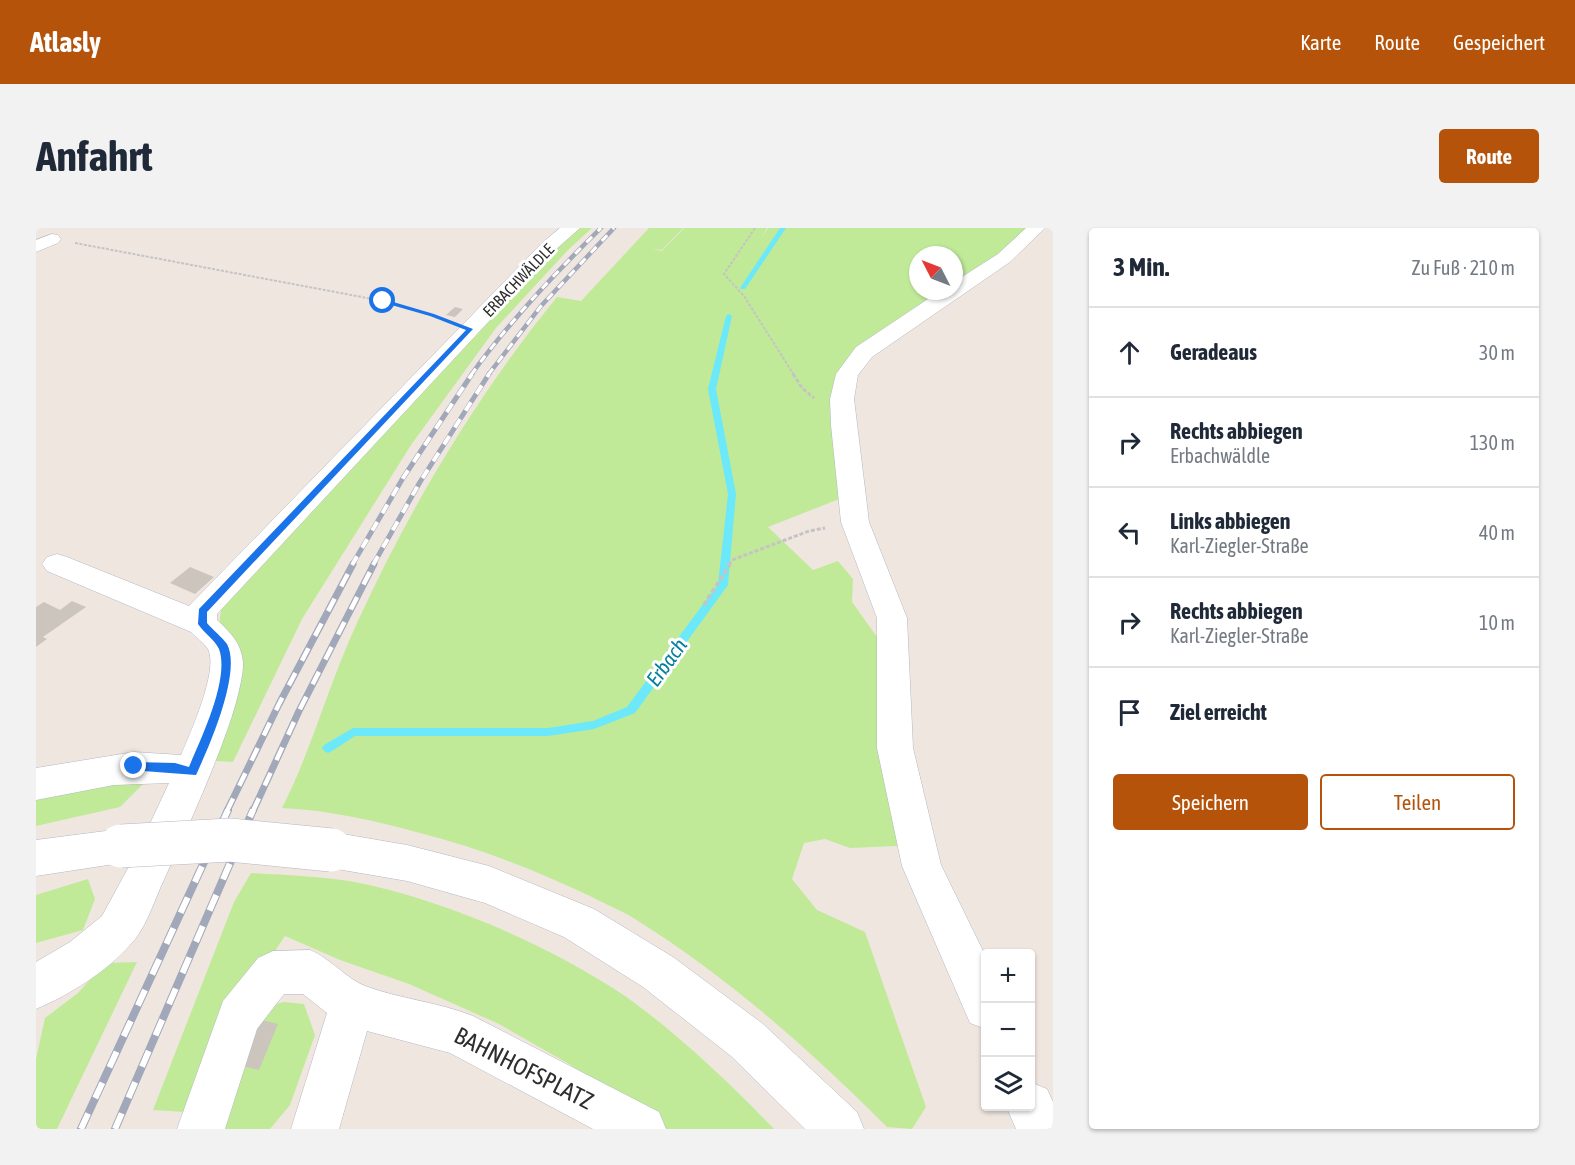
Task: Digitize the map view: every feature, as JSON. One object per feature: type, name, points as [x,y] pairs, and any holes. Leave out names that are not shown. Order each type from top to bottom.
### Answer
[{"type":"street","name":"ERBACHWÄLDLE","points":[[202,624],[202,611],[548,247],[571,228]]},
{"type":"street","points":[[963,285],[1004,258],[1036,228]]},
{"type":"street","points":[[940,300],[864,352],[847,374],[842,399],[843,425],[855,522],[892,618],[895,748],[922,866],[984,1003]]},
{"type":"street","points":[[36,987],[86,957],[117,930],[133,902],[216,714],[227,664],[223,645],[202,624],[57,564]]},
{"type":"street","points":[[36,784],[134,766],[175,767],[192,772]]},
{"type":"street","points":[[36,858],[121,846],[230,840],[331,850],[407,863],[489,885],[579,923],[658,972],[747,1040],[840,1129]]},
{"type":"street","points":[[201,1129],[239,1017],[273,973],[310,972],[352,1005],[315,1129]]},
{"type":"street","name":"BAHNHOFSPLATZ","points":[[352,1005],[457,1032],[642,1129]]},
{"type":"street","points":[[1032,1111],[1040,1129]]},
{"type":"path","points":[[754,228],[724,274],[744,296],[802,388]]},
{"type":"path","points":[[44,243],[383,301],[470,329]]},
{"type":"path","points":[[704,604],[732,560],[809,531],[855,522]]},
{"type":"green space","points":[[575,228],[592,228],[568,250],[496,328],[411,445],[302,619],[233,762],[216,761],[219,625],[222,603]]},
{"type":"green space","points":[[649,228],[683,228],[662,250],[651,249],[662,251],[684,228],[767,228],[761,239],[768,228],[1036,228],[963,283],[963,246],[909,246],[909,300],[942,300],[847,374],[852,494],[768,527],[813,570],[838,561],[853,579],[852,602],[882,644],[897,846],[850,848],[825,839],[804,843],[792,879],[817,910],[865,932],[926,1107],[912,1129],[887,1127],[798,1042],[735,990],[670,942],[619,910],[528,869],[442,839],[352,817],[282,808],[293,786],[357,623],[422,495],[499,373],[557,297],[581,301]]},
{"type":"green space","points":[[79,783],[144,783],[120,807],[36,826],[36,795]]},
{"type":"green space","points":[[251,873],[329,878],[389,890],[460,912],[530,942],[596,977],[644,1010],[702,1059],[774,1129],[667,1129],[569,1064],[499,1024],[409,984],[340,960],[285,936],[235,1011],[185,1112],[153,1110],[234,902]]},
{"type":"green space","points":[[88,879],[95,899],[83,930],[36,943],[36,895]]},
{"type":"green space","points":[[137,962],[57,1129],[36,1129],[36,1059],[45,1018],[78,993],[105,963]]},
{"type":"green space","points":[[284,1002],[304,1004],[315,1035],[290,1105],[270,1129],[224,1129],[260,1008]]},
{"type":"building","points":[[455,307],[463,309],[455,317],[446,315]]},
{"type":"building","points":[[190,567],[214,577],[195,594],[170,583]]},
{"type":"building","points":[[72,601],[86,607],[43,637],[47,639],[36,647],[36,607],[44,602],[60,610]]},
{"type":"building","points":[[261,1020],[278,1024],[259,1070],[242,1066]]},
{"type":"waterway","name":"Erbach","points":[[743,288],[783,228]]},
{"type":"waterway","name":"Erbach","points":[[328,748],[353,732],[548,732],[594,725],[631,710],[723,585],[732,494],[712,389],[729,316]]},
{"type":"railway","points":[[471,375],[533,299],[601,228]]},
{"type":"railway","points":[[488,375],[541,306],[614,228]]},
{"type":"railway","points":[[352,565],[403,478],[472,374]]},
{"type":"railway","points":[[373,565],[420,482],[489,374]]},
{"type":"railway","points":[[227,811],[279,704],[353,564]]},
{"type":"railway","points":[[253,811],[299,711],[374,564]]},
{"type":"railway","points":[[81,1129],[228,810]]},
{"type":"railway","points":[[115,1129],[253,810]]},
{"type":"route","points":[[134,766],[175,767],[192,772],[216,714],[227,664],[223,645],[202,624],[202,611],[470,329],[383,301]]}]
